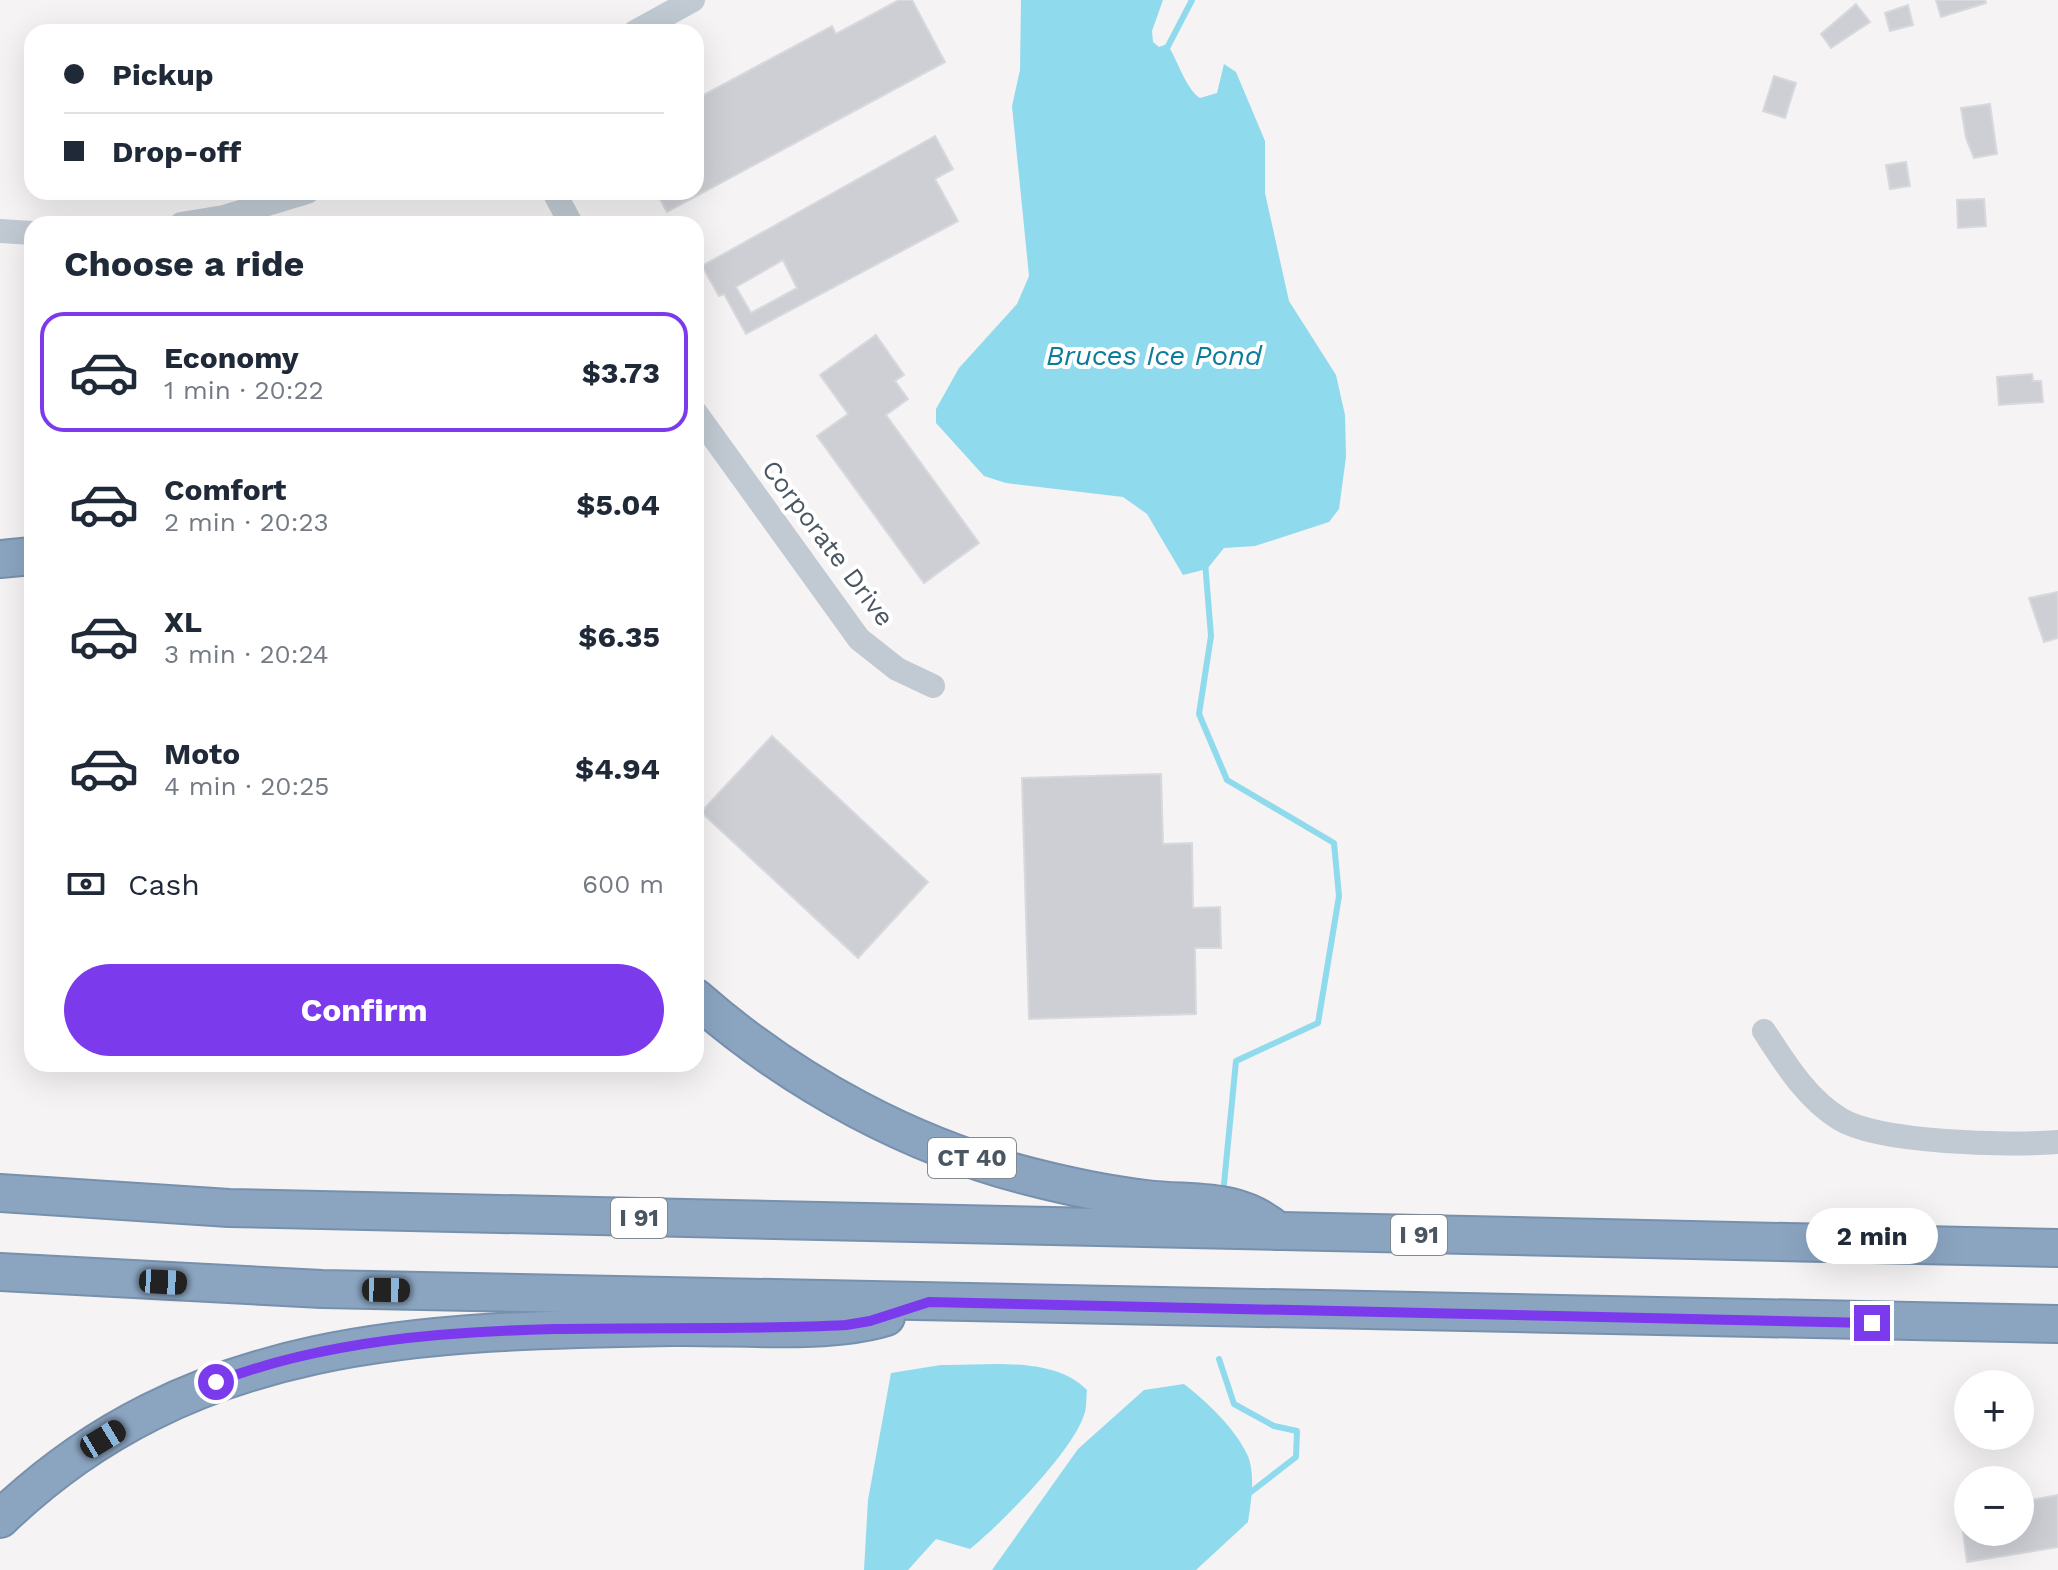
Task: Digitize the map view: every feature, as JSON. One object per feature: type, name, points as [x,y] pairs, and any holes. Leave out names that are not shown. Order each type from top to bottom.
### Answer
[{"type":"highway","points":[[0,559],[24,557]]},
{"type":"highway","name":"CT 40","points":[[704,1005],[741,1036],[799,1076],[873,1116],[941,1147],[1016,1173],[1071,1186],[1144,1199],[1234,1205],[1255,1214],[1279,1232]]},
{"type":"highway","name":"I 91","points":[[0,1193],[229,1208],[2058,1248]]},
{"type":"highway","points":[[0,1272],[322,1289],[2058,1324]]},
{"type":"highway","points":[[0,1519],[76,1457],[132,1422],[216,1382],[307,1354],[379,1342],[502,1333],[846,1325],[870,1321],[929,1302]]},
{"type":"street","points":[[650,24],[693,0]]},
{"type":"street","points":[[227,216],[280,200]]},
{"type":"street","points":[[0,231],[24,232]]},
{"type":"street","name":"Corporate Drive","points":[[704,424],[859,639],[897,669],[933,686]]},
{"type":"street","points":[[1764,1031],[1800,1084],[1841,1120],[1880,1131],[1937,1139],[1993,1144],[2058,1142]]},
{"type":"water","name":"Bruces Ice Pond","points":[[1021,0],[1163,0],[1152,31],[1153,42],[1159,47],[1167,44],[1186,81],[1200,98],[1217,93],[1224,64],[1236,72],[1265,141],[1265,193],[1289,301],[1336,375],[1345,415],[1346,457],[1339,509],[1329,522],[1255,546],[1224,548],[1207,569],[1183,575],[1147,514],[1123,497],[1006,483],[984,476],[936,423],[936,409],[959,368],[1017,304],[1029,276],[1012,106],[1020,70]]},
{"type":"water","points":[[941,1365],[1018,1365],[1056,1371],[1087,1390],[1085,1412],[1077,1430],[1051,1467],[1017,1505],[970,1549],[936,1539],[908,1570],[864,1570],[868,1500],[891,1373]]},
{"type":"water","points":[[1184,1384],[1219,1416],[1247,1454],[1252,1479],[1248,1522],[1196,1570],[992,1570],[1078,1449],[1144,1390]]},
{"type":"building","points":[[899,0],[912,0],[945,62],[704,192],[704,95],[832,26],[836,34]]},
{"type":"building","points":[[1936,0],[1985,0],[1986,3],[1941,17]]},
{"type":"building","points":[[1856,4],[1870,22],[1831,48],[1821,34]]},
{"type":"building","points":[[1908,5],[1913,25],[1890,31],[1885,13]]},
{"type":"building","points":[[1774,76],[1796,83],[1785,118],[1763,111]]},
{"type":"building","points":[[1990,104],[1997,154],[1974,158],[1966,138],[1961,108]]},
{"type":"building","points":[[935,136],[953,169],[935,179],[958,221],[746,334],[724,294],[719,296],[704,265]],"holes":[[[783,260],[797,288],[751,313],[736,287]]]},
{"type":"building","points":[[1906,162],[1910,186],[1890,189],[1886,165]]},
{"type":"building","points":[[1984,199],[1986,226],[1958,228],[1957,200]]},
{"type":"building","points":[[660,200],[689,200],[667,212]]},
{"type":"building","points":[[876,335],[904,375],[895,381],[908,399],[886,415],[979,543],[924,583],[817,436],[848,414],[820,375]]},
{"type":"building","points":[[2032,374],[2033,381],[2041,381],[2043,402],[1999,405],[1997,377]]},
{"type":"building","points":[[2058,592],[2058,638],[2044,642],[2029,598]]},
{"type":"building","points":[[772,736],[928,882],[858,958],[704,815],[704,809]]},
{"type":"building","points":[[1161,774],[1163,844],[1192,843],[1193,908],[1220,907],[1221,948],[1195,948],[1196,1014],[1029,1019],[1022,778]]},
{"type":"building","points":[[2058,1495],[2058,1547],[1967,1562],[1965,1546],[2034,1546],[2034,1499]]},
{"type":"waterway","points":[[1166,50],[1192,0]]},
{"type":"waterway","points":[[1205,562],[1211,636],[1199,714],[1227,780],[1334,843],[1339,896],[1318,1023],[1236,1061],[1224,1184]]},
{"type":"waterway","points":[[1219,1359],[1234,1404],[1274,1426],[1297,1431],[1296,1457],[1247,1495]]},
{"type":"route","points":[[216,1382],[283,1360],[379,1342],[612,1328],[846,1325],[870,1321],[929,1302],[1872,1323]]}]
